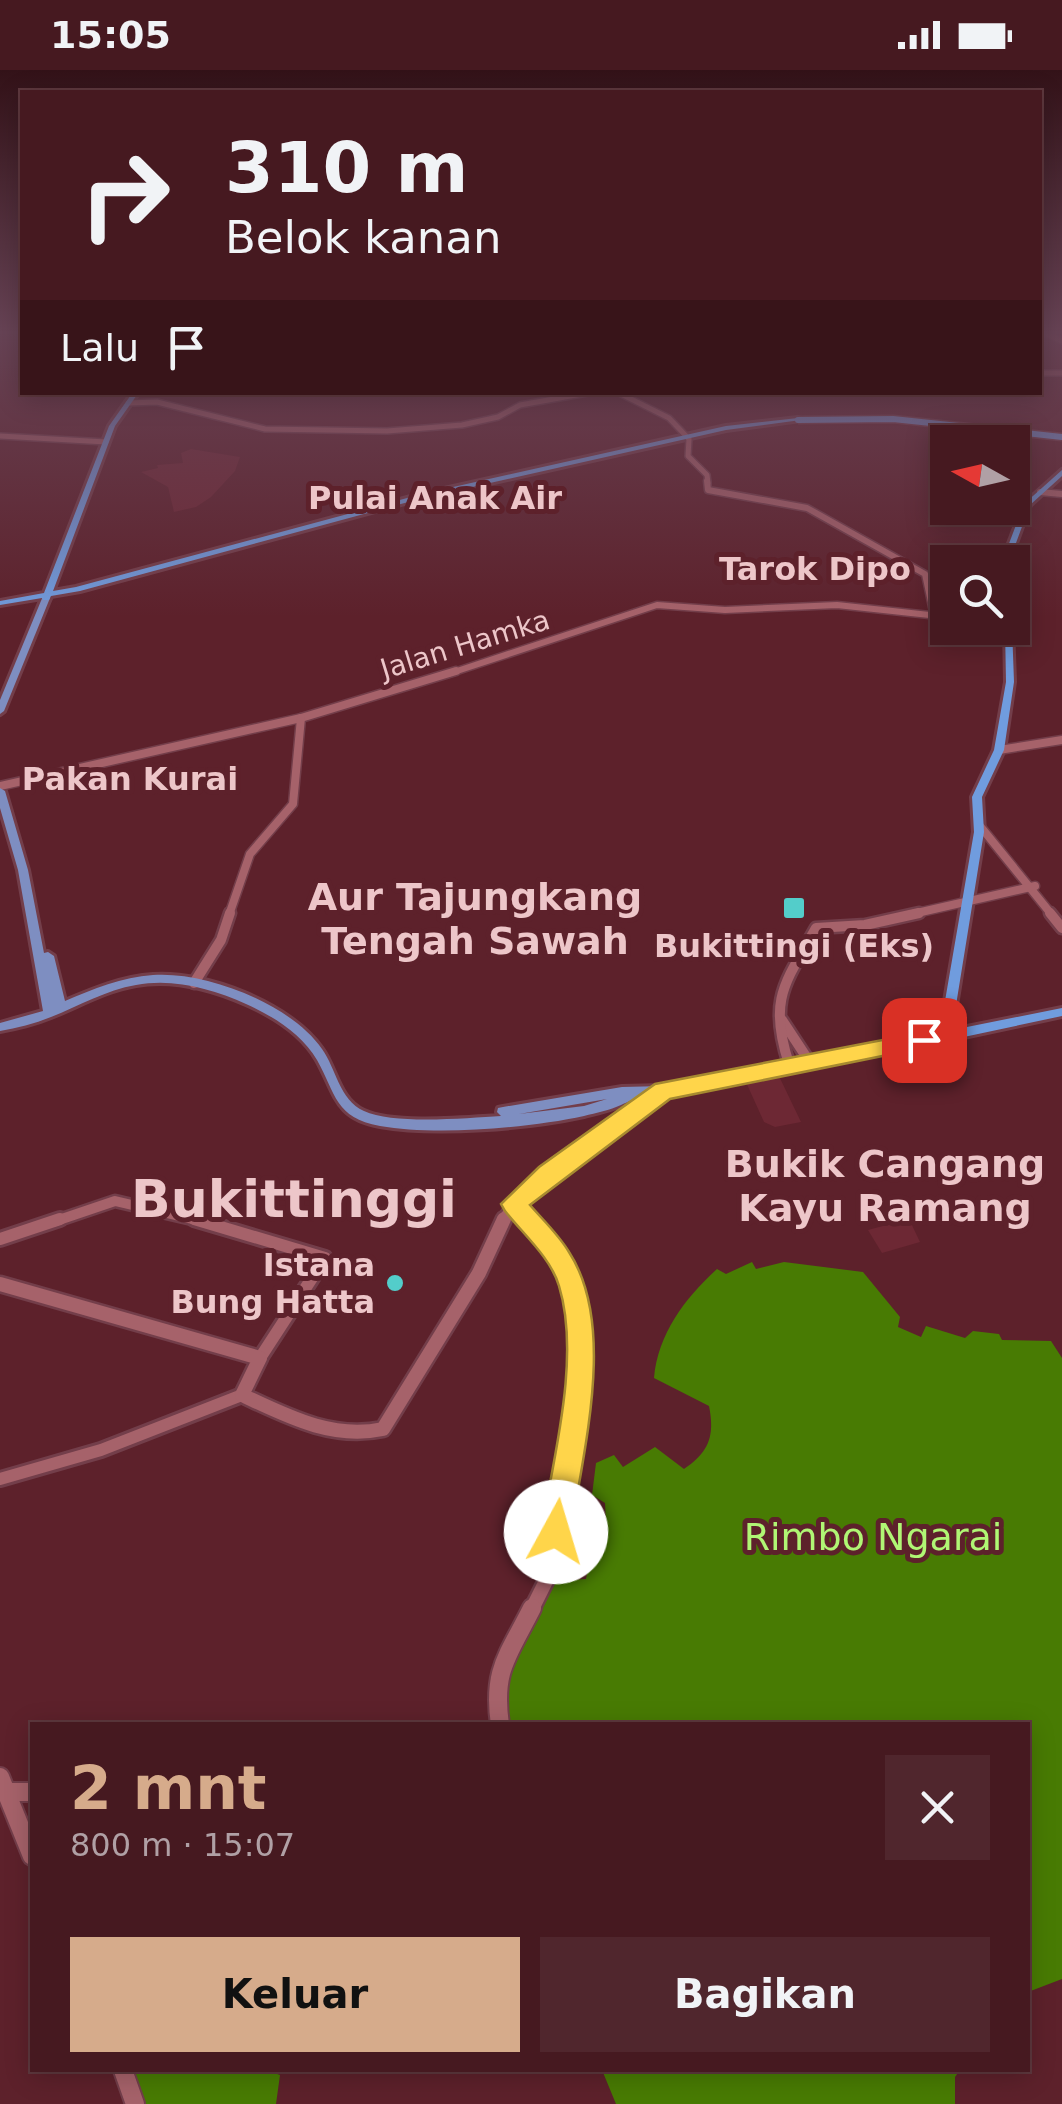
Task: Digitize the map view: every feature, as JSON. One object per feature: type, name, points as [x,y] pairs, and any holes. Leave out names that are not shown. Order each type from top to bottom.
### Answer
[{"type":"highway","points":[[47,597],[115,427]]},
{"type":"highway","points":[[0,604],[47,597],[506,478],[743,427]]},
{"type":"highway","points":[[956,427],[1062,438]]},
{"type":"highway","points":[[963,427],[1062,438]]},
{"type":"highway","points":[[1011,545],[1027,504],[1062,472]]},
{"type":"highway","points":[[1010,645],[1012,674],[999,750],[977,797],[980,826],[945,1036],[1062,1012]]},
{"type":"main road","points":[[0,711],[47,597]]},
{"type":"main road","points":[[0,793],[23,870],[55,1009]]},
{"type":"main road","points":[[0,1027],[138,979],[194,983],[242,999],[299,1032],[318,1052],[338,1096],[354,1112],[373,1122],[462,1127],[606,1104],[633,1093],[664,1091],[945,1036]]},
{"type":"main road","points":[[0,1284],[260,1358],[242,1396],[328,1430],[370,1433],[382,1429],[471,1287],[514,1204],[664,1091]]},
{"type":"main road","points":[[526,1192],[531,1220]]},
{"type":"main road","points":[[500,1722],[495,1689],[498,1675],[551,1571],[563,1464],[578,1390],[578,1316],[572,1285],[531,1220],[514,1204]]},
{"type":"main road","points":[[502,1222],[531,1220]]},
{"type":"main road","points":[[2,1787],[30,1792]]},
{"type":"main road","points":[[2,1787],[30,1851]]},
{"type":"main road","points":[[124,2072],[135,2104]]},
{"type":"street","points":[[256,427],[386,431],[428,427]]},
{"type":"street","points":[[677,427],[688,438],[688,456],[707,475],[708,490],[796,504],[870,540],[926,574],[930,595]]},
{"type":"street","points":[[0,436],[106,442]]},
{"type":"street","points":[[1040,492],[1062,494]]},
{"type":"street","name":"Jalan Hamka","points":[[0,793],[300,718],[532,648],[657,605],[726,610],[837,605],[930,616]]},
{"type":"street","points":[[194,983],[221,940],[250,854],[293,804],[300,718]]},
{"type":"street","points":[[999,750],[1062,740]]},
{"type":"street","points":[[980,826],[1062,928]]},
{"type":"street","points":[[789,1064],[780,1036],[779,994],[816,928],[864,925],[1032,886]]},
{"type":"street","points":[[782,1020],[795,1033],[808,1061]]},
{"type":"street","points":[[0,1239],[116,1201],[237,1230],[325,1258],[260,1358]]},
{"type":"street","points":[[0,1479],[101,1450],[242,1396]]},
{"type":"shaded area","points":[[191,449],[240,457],[235,471],[211,497],[196,507],[174,512],[168,487],[141,472],[158,468],[157,465],[183,463],[181,453]]},
{"type":"shaded area","points":[[777,1072],[801,1122],[775,1127],[764,1122],[745,1080]]},
{"type":"shaded area","points":[[909,1219],[920,1242],[882,1253],[868,1230]]},
{"type":"green space","name":"Rimbo Ngarai","points":[[752,1262],[756,1269],[784,1262],[863,1272],[900,1317],[898,1327],[921,1337],[926,1326],[965,1338],[973,1331],[999,1334],[1002,1340],[1051,1341],[1062,1358],[1062,1979],[1030,1991],[1030,1722],[497,1722],[494,1706],[552,1570],[570,1580],[586,1579],[597,1522],[606,1522],[605,1503],[592,1495],[596,1463],[614,1455],[623,1467],[655,1447],[684,1469],[704,1450],[710,1435],[709,1406],[654,1378],[661,1346],[684,1305],[717,1269],[726,1274]]},
{"type":"green space","points":[[115,2072],[280,2075],[276,2104],[127,2104],[127,2089]]},
{"type":"green space","points":[[603,2072],[959,2072],[955,2104],[616,2104]]},
{"type":"place","name":"Bukittingi (Eks)","points":[[794,908]]},
{"type":"place","name":"Istana Bung Hatta","points":[[395,1283]]},
{"type":"district","name":"Pulai Anak Air","points":[[435,498]]},
{"type":"district","name":"Tarok Dipo","points":[[815,569]]},
{"type":"district","name":"Pakan Kurai","points":[[130,779]]},
{"type":"district","name":"Aur Tajungkang Tengah Sawah","points":[[475,919]]},
{"type":"district","name":"Bukik Cangang Kayu Ramang","points":[[885,1186]]},
{"type":"district","name":"Bukittinggi","points":[[294,1199]]},
{"type":"route","points":[[556,1532],[563,1464],[578,1390],[578,1316],[572,1285],[560,1260],[532,1221],[514,1204],[548,1174],[664,1091],[755,1070],[924,1040]]}]
